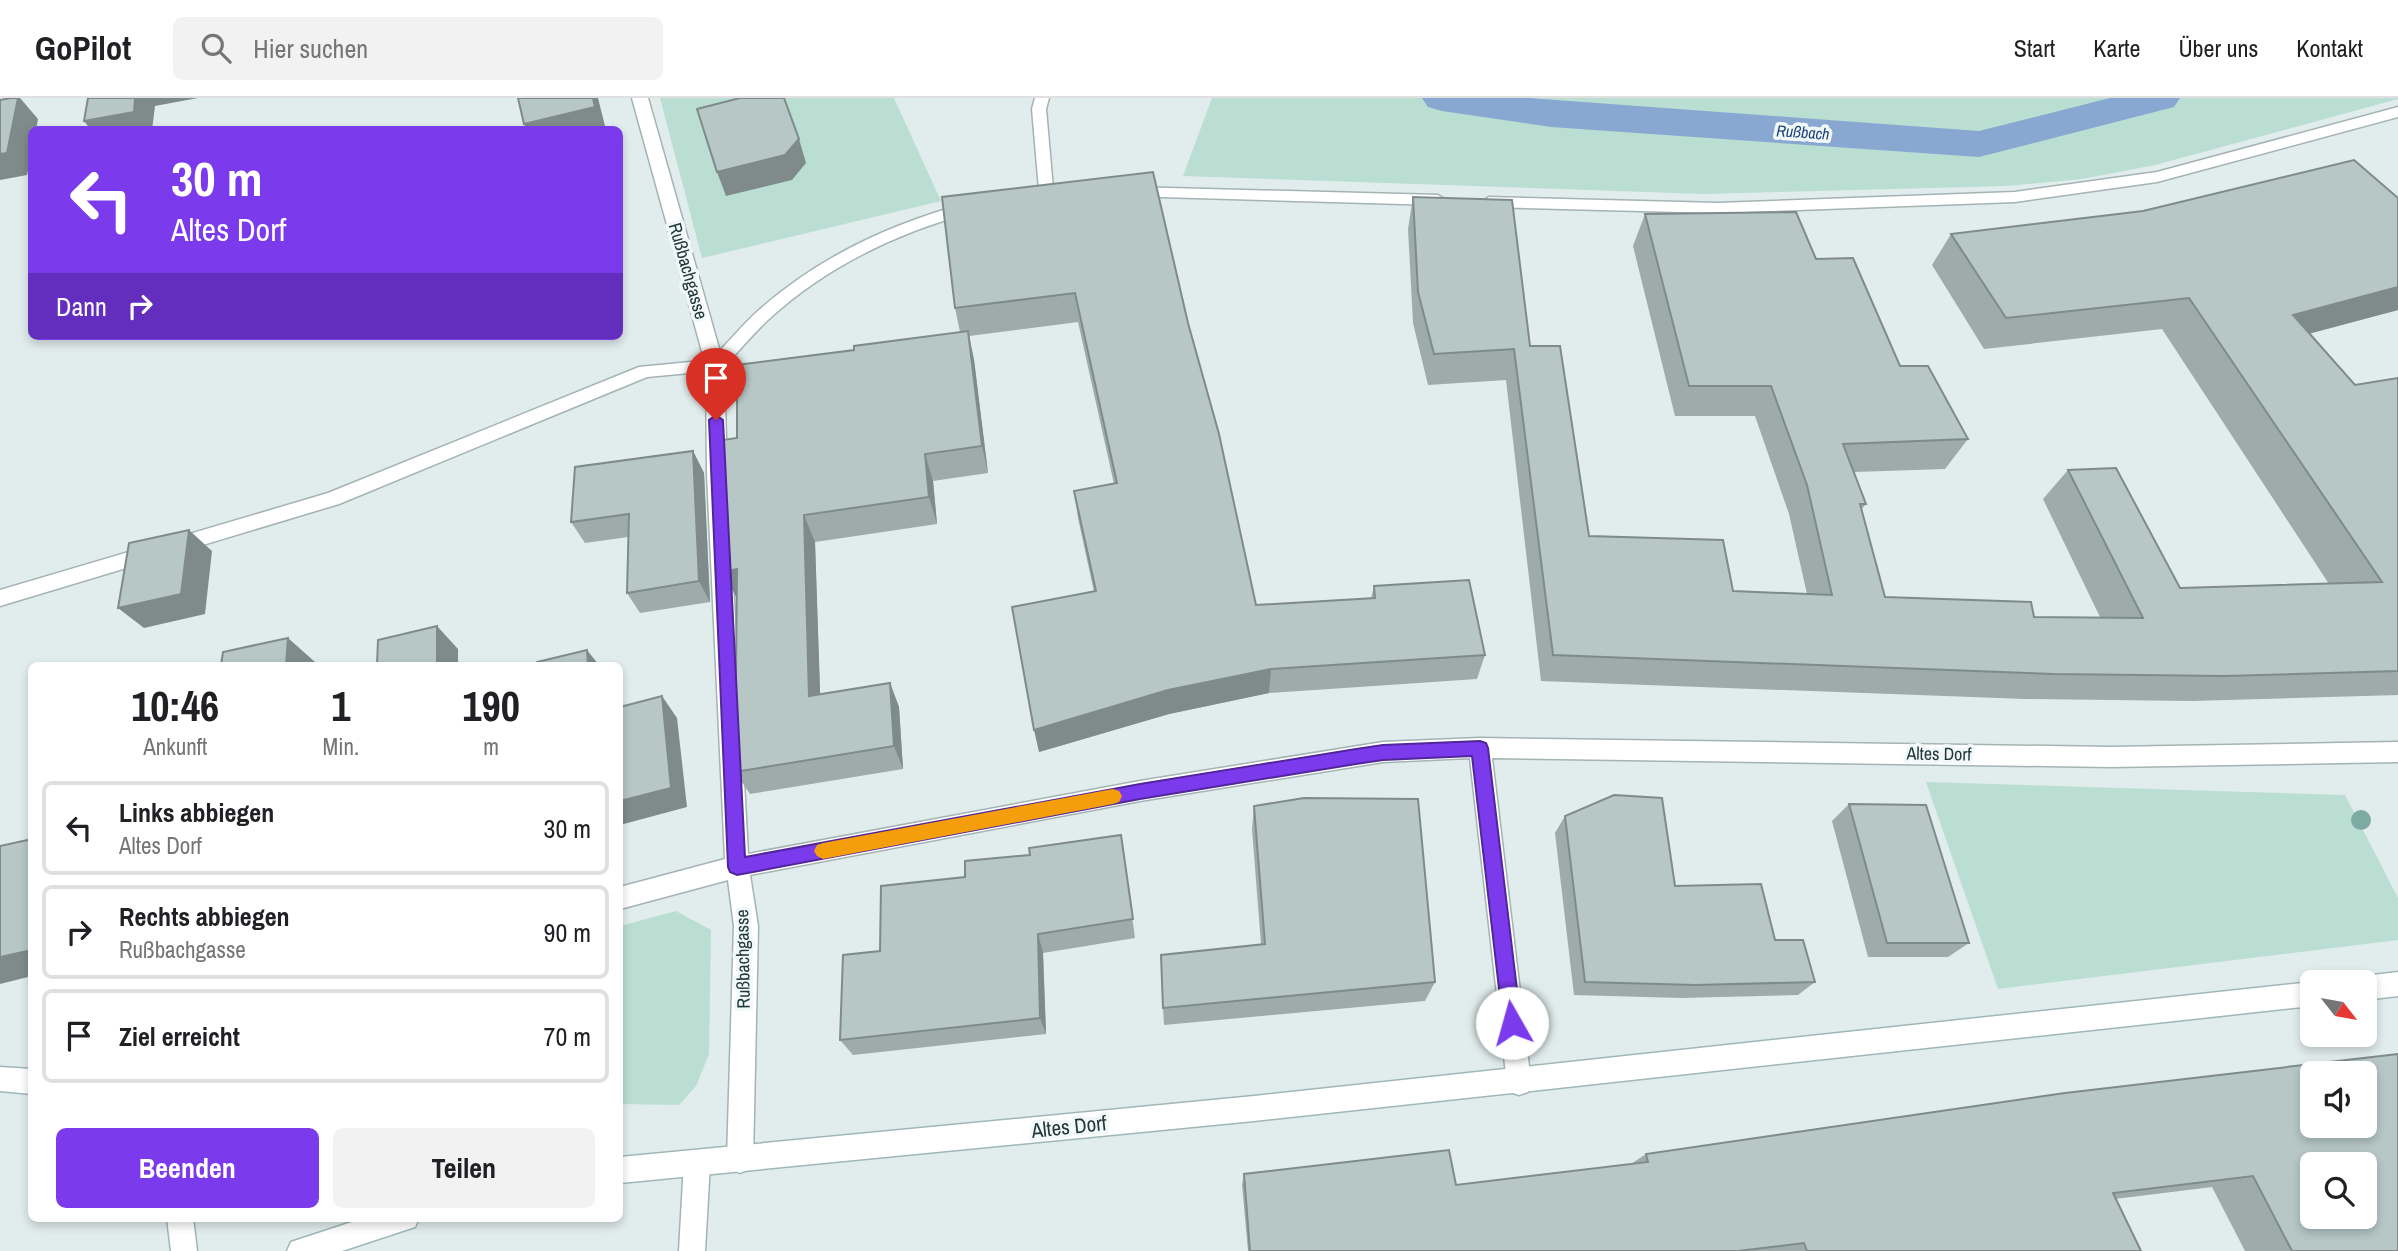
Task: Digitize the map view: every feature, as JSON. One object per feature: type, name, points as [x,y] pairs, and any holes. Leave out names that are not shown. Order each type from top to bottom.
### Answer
[{"type":"street","name":"Rußbachgasse","points":[[640,98],[715,366],[717,474],[737,867],[746,926],[740,1160]]},
{"type":"street","name":"Altes Dorf","points":[[623,897],[737,867],[1140,791],[1383,752],[1480,748],[2111,757],[2398,752]]},
{"type":"street","points":[[1480,748],[1519,1083]]},
{"type":"street","points":[[2377,986],[2398,984]]},
{"type":"street","name":"Altes Dorf","points":[[623,1170],[1356,1096],[1519,1083],[2300,995]]},
{"type":"street","points":[[691,1251],[697,1163]]},
{"type":"street","points":[[180,1222],[184,1251]]},
{"type":"street","points":[[300,1251],[393,1222]]},
{"type":"lane","points":[[1042,98],[1038,109],[1046,190]]},
{"type":"lane","points":[[1112,191],[1718,208],[2015,197],[2157,177],[2398,112]]},
{"type":"lane","points":[[0,598],[333,499],[645,371],[715,366],[771,309],[825,270],[889,233],[954,211],[981,205]]},
{"type":"green space","points":[[660,98],[894,98],[941,201],[702,258]]},
{"type":"green space","points":[[1212,98],[2398,99],[2155,165],[2082,179],[2007,186],[1704,194],[1183,176]]},
{"type":"green space","points":[[1926,782],[2345,795],[2398,898],[2398,940],[1998,989]]},
{"type":"green space","points":[[676,911],[711,930],[709,1054],[696,1086],[679,1105],[623,1104],[623,925]]},
{"type":"building","points":[[18,98],[7,153],[0,154],[0,100]]},
{"type":"building","points":[[88,98],[135,98],[134,112],[84,121]]},
{"type":"building","points":[[518,98],[593,98],[595,107],[524,124]]},
{"type":"building","points":[[740,98],[784,98],[799,139],[785,155],[717,172],[697,109]]},
{"type":"building","points":[[2354,160],[2398,198],[2398,287],[2293,315],[2355,385],[2398,378],[2398,671],[2225,676],[2053,674],[1553,655],[1514,349],[1434,354],[1418,292],[1413,197],[1512,200],[1530,346],[1560,346],[1589,536],[1723,540],[1733,591],[1832,595],[1807,485],[1771,386],[1689,386],[1645,214],[1796,212],[1816,259],[1853,258],[1900,366],[1928,366],[1968,439],[1843,444],[1866,504],[1860,504],[1885,597],[2031,602],[2034,617],[2143,618],[2068,470],[2116,468],[2180,588],[2382,582],[2189,298],[2006,318],[1951,234],[2143,211]]},
{"type":"building","points":[[1153,172],[1188,323],[1219,434],[1256,605],[1375,598],[1374,586],[1469,580],[1485,655],[1271,669],[1168,690],[1034,730],[1012,607],[1096,591],[1074,491],[1117,483],[1075,293],[955,308],[942,197]]},
{"type":"building","points":[[968,331],[982,446],[925,454],[929,497],[804,515],[809,696],[890,683],[894,746],[735,772],[737,569],[723,572],[716,441],[737,438],[737,365],[854,350],[854,346]]},
{"type":"building","points":[[693,451],[699,581],[627,593],[629,514],[571,522],[575,467]]},
{"type":"building","points":[[189,530],[181,594],[118,608],[129,543]]},
{"type":"building","points":[[437,626],[437,662],[377,662],[378,640]]},
{"type":"building","points":[[288,638],[286,662],[221,662],[223,652]]},
{"type":"building","points":[[587,650],[588,662],[537,662]]},
{"type":"building","points":[[662,696],[671,788],[623,800],[623,706]]},
{"type":"building","points":[[1614,795],[1662,798],[1675,886],[1761,884],[1775,940],[1803,940],[1815,982],[1695,985],[1585,982],[1565,816]]},
{"type":"building","points":[[1304,798],[1418,799],[1435,982],[1163,1008],[1161,955],[1265,944],[1254,806]]},
{"type":"building","points":[[1849,804],[1926,805],[1969,943],[1887,943]]},
{"type":"building","points":[[1121,835],[1133,919],[1038,934],[1040,1018],[840,1040],[843,955],[880,951],[881,886],[965,877],[965,861],[1030,855],[1029,848]]},
{"type":"building","points":[[28,840],[28,951],[0,957],[0,846]]},
{"type":"building","points":[[2398,1054],[2398,1251],[2292,1251],[2253,1176],[2113,1193],[2141,1251],[1807,1251],[1804,1243],[1738,1251],[1250,1251],[1244,1174],[1449,1150],[1456,1185],[1648,1162],[1646,1154],[2065,1093],[2300,1065],[2300,1138],[2377,1138],[2377,1061],[2338,1061]]},
{"type":"waterway","name":"Rußbach","points":[[1442,98],[1551,114],[1979,144],[2160,98]]},
{"type":"slow traffic","points":[[823,851],[1113,796]]},
{"type":"route","points":[[716,420],[737,867],[1140,791],[1383,752],[1480,748],[1512,1023]]}]
